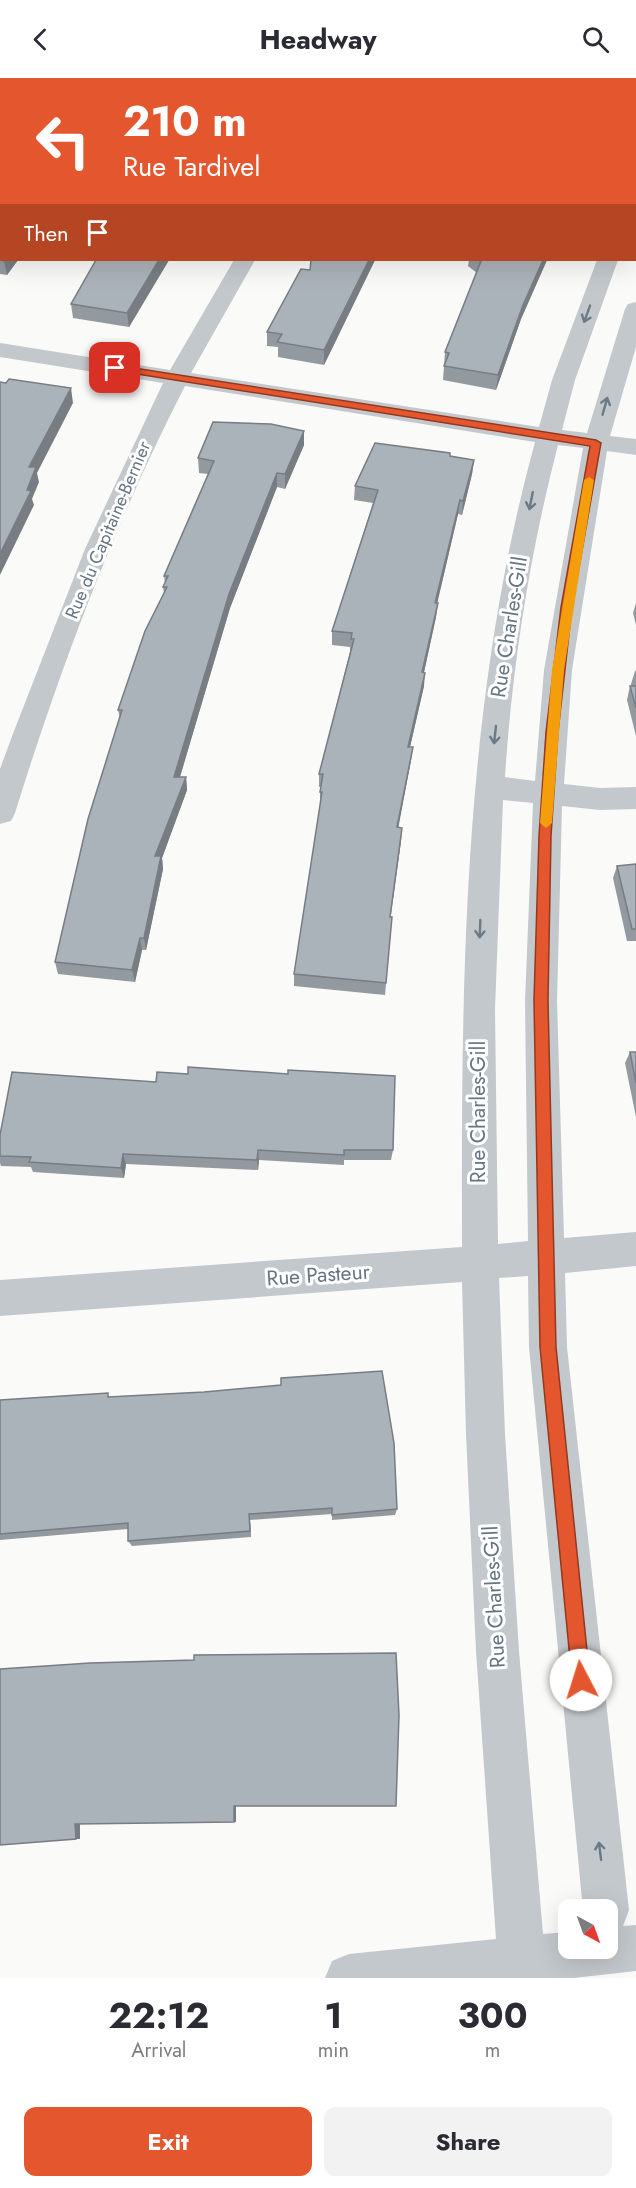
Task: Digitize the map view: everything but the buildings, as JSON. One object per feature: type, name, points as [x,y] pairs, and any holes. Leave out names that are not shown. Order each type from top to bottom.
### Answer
[{"type":"street","name":"Rue du Capitaine-Bernier","points":[[0,813],[79,594],[135,465],[178,378],[243,261]]},
{"type":"street","name":"Rue Charles-Gill","points":[[523,1970],[507,1814],[479,1329],[480,1263],[477,1168],[482,863],[504,645],[546,436],[585,319],[608,261]]},
{"type":"street","points":[[610,1899],[548,1347],[541,1000],[548,794],[558,670],[596,443],[636,309]]},
{"type":"street","points":[[0,350],[546,436],[636,447]]},
{"type":"street","points":[[490,787],[600,799],[636,798]]},
{"type":"street","name":"Rue Pasteur","points":[[0,1298],[545,1258],[636,1249]]},
{"type":"street","points":[[349,1978],[523,1970],[558,1959]]},
{"type":"slow traffic","points":[[546,823],[558,670],[589,480]]},
{"type":"route","points":[[115,368],[596,443],[558,670],[545,836],[541,1000],[543,1194],[548,1347],[581,1680]]}]
